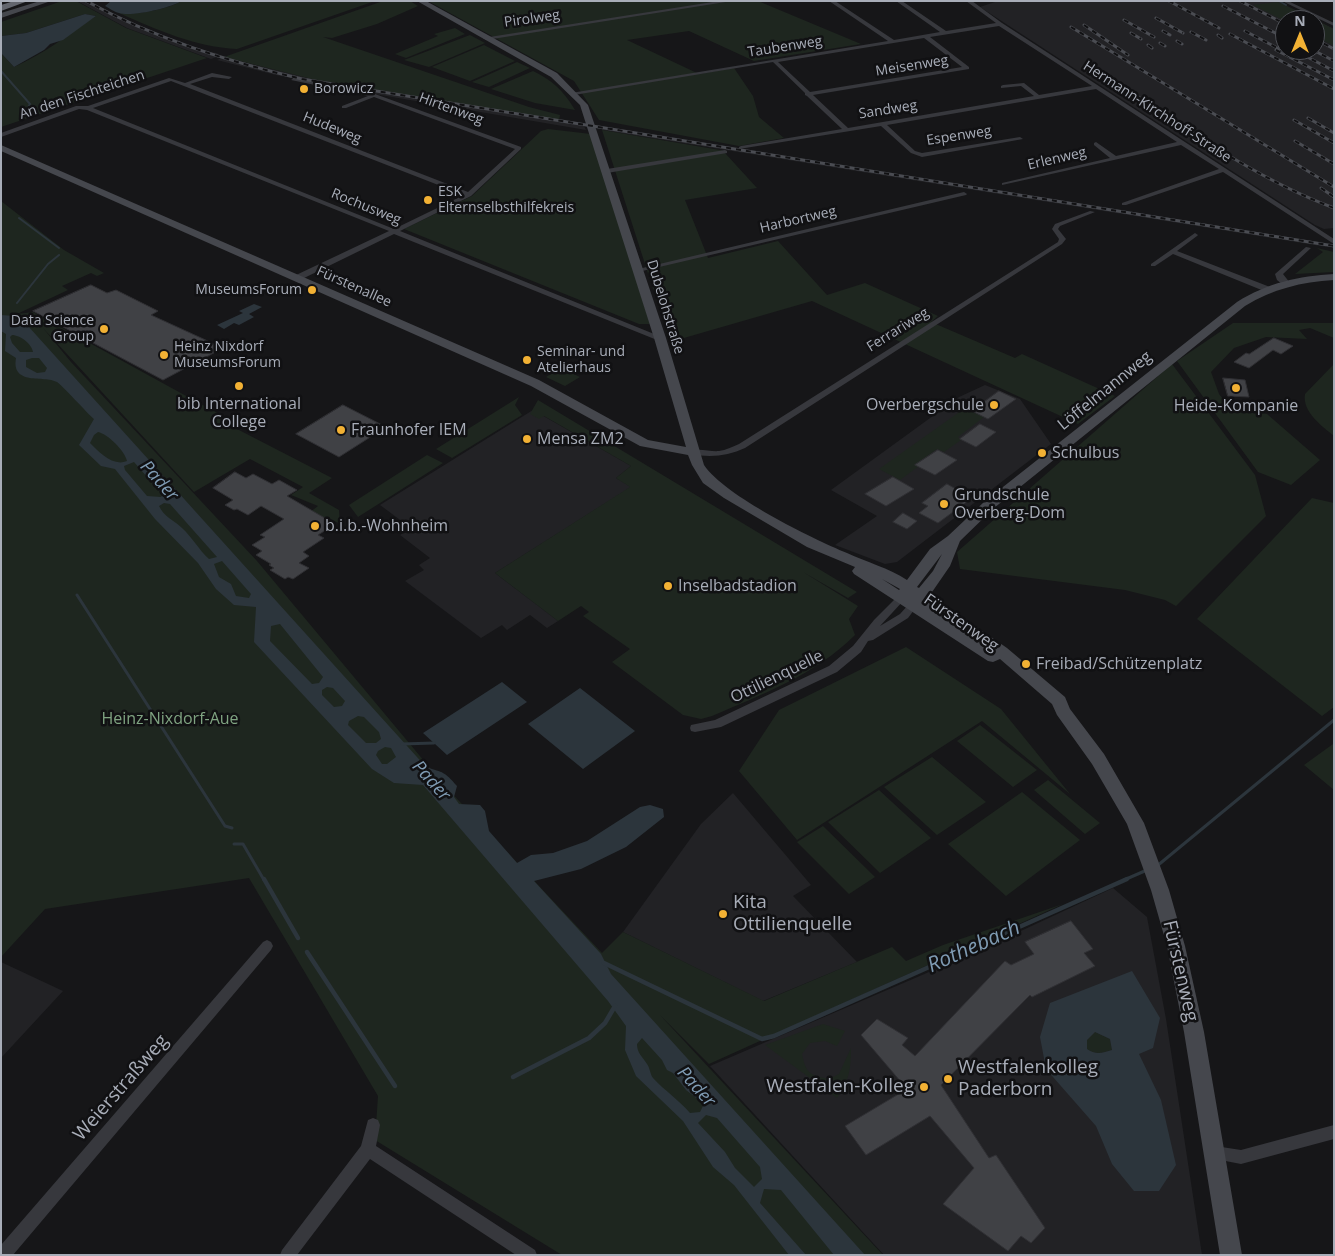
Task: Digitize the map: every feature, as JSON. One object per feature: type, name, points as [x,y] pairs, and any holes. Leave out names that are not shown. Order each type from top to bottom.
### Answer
[{"type":"highway","points":[[1,8],[24,1]]},
{"type":"main road","points":[[1,16],[48,1]]},
{"type":"main road","name":"Dubelohstraße","points":[[420,1],[554,76],[574,93],[588,114],[694,452]]},
{"type":"main road","name":"Fürstenallee","points":[[1,148],[540,386],[644,444],[694,452]]},
{"type":"main road","name":"Löffelmannweg","points":[[911,597],[935,552],[953,539],[989,505],[1224,317],[1267,289],[1286,283],[1334,276]]},
{"type":"main road","name":"Fürstenweg","points":[[694,452],[698,465],[708,480],[729,495],[812,544],[842,558],[856,570],[911,597],[1003,663],[1049,705],[1063,711],[1114,784],[1136,823],[1156,878],[1176,946],[1192,1022],[1231,1255]]},
{"type":"street","name":"Pirolweg","points":[[486,38],[730,1]]},
{"type":"street","points":[[831,1],[892,41]]},
{"type":"street","points":[[898,1],[945,33]]},
{"type":"street","name":"Hermann-Kirchhoff-Straße","points":[[968,1],[1000,24],[1334,242]]},
{"type":"street","points":[[1284,1],[1333,24]]},
{"type":"street","name":"Taubenweg","points":[[574,93],[1000,24]]},
{"type":"street","name":"Meisenweg","points":[[807,94],[967,68],[925,36]]},
{"type":"street","points":[[773,60],[847,130]]},
{"type":"street","points":[[186,84],[212,75],[229,77]]},
{"type":"street","name":"Hudeweg","points":[[171,79],[469,195]]},
{"type":"street","name":"An den Fischteichen","points":[[1,135],[78,107],[88,108],[171,79]]},
{"type":"street","name":"Hirtenweg","points":[[294,80],[372,95],[519,148],[469,195]]},
{"type":"street","points":[[1003,87],[1022,84],[1038,97]]},
{"type":"street","name":"Sandweg","points":[[741,148],[1097,87]]},
{"type":"street","points":[[344,107],[372,95]]},
{"type":"street","name":"Rochusweg","points":[[88,108],[392,232],[636,328],[658,333]]},
{"type":"street","name":"Espenweg","points":[[883,124],[913,152],[922,155],[1020,138]]},
{"type":"street","name":"Erlenweg","points":[[1004,184],[1181,142]]},
{"type":"street","name":"Erlenweg","points":[[1096,144],[1115,158]]},
{"type":"street","points":[[607,171],[725,152]]},
{"type":"street","points":[[1124,204],[1223,170]]},
{"type":"street","name":"Harbortweg","points":[[638,270],[964,194]]},
{"type":"street","points":[[297,278],[469,195]]},
{"type":"street","name":"Ferrariweg","points":[[694,452],[708,454],[724,453],[742,446],[1060,243],[1063,239],[1055,229],[1058,225],[1092,212]]},
{"type":"street","points":[[1152,265],[1195,235]]},
{"type":"street","points":[[1286,283],[1280,278],[1279,274],[1308,248]]},
{"type":"street","points":[[1173,252],[1267,289]]},
{"type":"street","name":"Ottilienquelle","points":[[695,728],[717,724],[819,677],[846,659],[866,640],[904,616],[911,597]]},
{"type":"street","name":"Weierstraßweg","points":[[3,1255],[267,946]]},
{"type":"street","points":[[287,1255],[368,1149],[372,1125]]},
{"type":"street","points":[[1215,1153],[1241,1157],[1334,1132]]},
{"type":"street","points":[[368,1149],[530,1255]]},
{"type":"shaded area","points":[[77,1],[93,1],[95,5],[136,26],[208,52],[217,53],[219,56],[211,59],[127,28]]},
{"type":"shaded area","points":[[998,1],[1277,1],[1295,10],[1275,10],[1275,60],[1325,60],[1325,25],[1334,29],[1334,228],[1324,229],[1315,225],[980,7]]},
{"type":"shaded area","points":[[224,57],[312,79],[583,124],[586,130],[363,92],[276,75],[217,60]]},
{"type":"shaded area","points":[[600,127],[1320,242],[1327,247],[602,130]]},
{"type":"shaded area","name":"Grundschule Overberg-Dom","points":[[985,385],[1020,399],[1051,444],[897,562],[885,564],[835,545],[877,516],[831,490],[959,397]]},
{"type":"shaded area","points":[[533,410],[631,466],[616,478],[631,487],[495,573],[558,621],[547,628],[530,615],[507,630],[502,625],[481,638],[405,581],[424,570],[419,565],[430,558],[400,535],[411,528],[380,505]]},
{"type":"shaded area","name":"Kita Ottilienquelle","points":[[733,793],[811,885],[793,896],[857,962],[763,1001],[623,932],[701,824]]},
{"type":"shaded area","name":"Westfalenkolleg Paderborn","points":[[1113,888],[1147,917],[1166,1019],[1202,1255],[884,1255],[710,1066],[978,951]]},
{"type":"shaded area","points":[[1,962],[63,991],[1,1058]]},
{"type":"green space","points":[[62,1],[76,1],[126,28],[207,58],[1,127],[1,53],[14,67],[46,50],[96,16],[85,14],[26,33],[1,36],[1,22]]},
{"type":"green space","points":[[182,1],[375,1],[237,49],[222,48],[192,41],[119,13],[151,11]]},
{"type":"green space","points":[[383,1],[410,1],[418,6],[377,24],[332,38],[323,37],[529,107],[560,115],[559,120],[312,79],[224,57]]},
{"type":"green space","points":[[428,1],[758,1],[861,44],[754,61],[689,31],[627,40],[699,74],[734,68],[753,96],[759,117],[784,138],[739,146],[599,120],[574,81]]},
{"type":"green space","points":[[1278,2],[1295,10],[1275,10],[1275,16],[1253,5]]},
{"type":"green space","points":[[1325,25],[1334,29],[1334,46],[1325,41]]},
{"type":"green space","points":[[455,28],[465,34],[406,58],[395,54],[438,36],[434,34]]},
{"type":"green space","points":[[470,35],[485,43],[429,67],[404,60]]},
{"type":"green space","points":[[484,45],[515,61],[470,81],[432,67]]},
{"type":"green space","points":[[517,62],[530,68],[489,87],[472,82]]},
{"type":"green space","points":[[533,71],[557,87],[575,110],[535,103],[491,89]]},
{"type":"green space","points":[[548,129],[591,134],[650,324],[639,324],[404,229],[472,196],[541,131]]},
{"type":"green space","points":[[602,130],[726,151],[725,153],[757,188],[685,200],[708,258],[778,241],[827,295],[865,283],[938,316],[931,322],[1015,358],[1022,354],[1115,396],[1078,424],[812,301],[670,342]]},
{"type":"green space","name":"Heinz-Nixdorf-Aue","points":[[1,201],[64,250],[104,273],[97,276],[91,273],[62,286],[68,290],[17,314],[33,312],[241,426],[237,429],[332,478],[309,493],[339,510],[340,524],[327,517],[321,520],[309,513],[318,506],[291,495],[303,487],[250,459],[194,492],[43,328],[71,362],[257,561],[445,786],[602,953],[623,932],[764,1001],[892,947],[906,961],[943,945],[1063,904],[709,1064],[660,1015],[883,1255],[562,1255],[375,1140],[378,1096],[249,878],[45,909],[1,957]]},
{"type":"green space","points":[[1317,248],[1334,252],[1334,272],[1295,274],[1323,252]]},
{"type":"green space","points":[[1233,323],[1334,323],[1334,338],[1310,328],[1299,330],[1307,339],[1266,337],[1234,348],[1211,372],[1219,394],[1230,408],[1267,414],[1320,460],[1291,485],[1258,472],[1177,361]]},
{"type":"green space","points":[[1172,364],[1255,475],[1266,516],[1176,606],[1165,600],[1125,590],[960,569],[957,552]]},
{"type":"green space","points":[[1334,364],[1334,436],[1310,413],[1305,401],[1305,394]]},
{"type":"green space","points":[[556,371],[567,371],[580,377],[565,386],[546,377]]},
{"type":"green space","points":[[519,397],[515,405],[522,415],[452,458],[436,449]]},
{"type":"green space","name":"Inselbadstadion","points":[[538,400],[857,592],[848,598],[803,572],[858,606],[849,619],[855,635],[823,661],[769,691],[712,716],[701,719],[683,715],[612,662],[630,649],[583,616],[589,612],[581,606],[558,621],[495,573],[630,487],[616,478],[631,466],[544,416],[539,419],[530,414]]},
{"type":"green space","points":[[965,408],[984,417],[958,437],[961,440],[944,452],[937,449],[916,464],[919,466],[900,480],[879,469]]},
{"type":"green space","points":[[427,455],[443,463],[358,517],[349,505]]},
{"type":"green space","points":[[1312,498],[1334,503],[1334,707],[1322,716],[1197,619]]},
{"type":"green space","points":[[906,647],[1001,709],[1070,794],[982,721],[797,840],[739,771],[779,710]]},
{"type":"green space","points":[[980,725],[1037,770],[1013,787],[957,741]]},
{"type":"green space","points":[[1334,745],[1334,790],[1304,765]]},
{"type":"green space","points":[[932,757],[986,802],[937,835],[884,787]]},
{"type":"green space","points":[[1048,780],[1100,823],[1085,834],[1034,790]]},
{"type":"green space","points":[[879,790],[931,838],[880,873],[828,822]]},
{"type":"green space","points":[[1022,792],[1080,840],[1006,896],[948,844]]},
{"type":"green space","points":[[823,826],[875,877],[849,894],[797,842]]},
{"type":"green space","points":[[823,1024],[845,1031],[837,1046],[825,1041],[810,1043],[802,1054],[807,1070],[813,1075],[829,1079],[839,1074],[851,1048],[849,1074],[837,1098],[765,1045]]},
{"type":"green space","points":[[1095,1032],[1110,1039],[1112,1050],[1099,1053],[1087,1049],[1087,1040]]},
{"type":"water","points":[[111,1],[182,1],[151,11],[125,14],[115,12],[105,6]]},
{"type":"water","points":[[85,14],[96,16],[63,40],[50,44],[44,50],[14,67],[1,53],[1,36],[26,33]]},
{"type":"water","points":[[254,304],[262,307],[249,314],[254,317],[239,325],[234,323],[224,329],[217,325],[243,313],[239,311]]},
{"type":"water","name":"Pader","points":[[1,315],[15,316],[28,326],[426,767],[443,773],[453,781],[457,786],[454,797],[459,804],[480,805],[485,811],[489,831],[517,863],[531,855],[553,853],[587,841],[640,807],[650,805],[663,809],[664,817],[626,847],[581,869],[534,881],[601,954],[611,974],[865,1255],[834,1255],[781,1190],[764,1189],[760,1203],[806,1255],[789,1255],[734,1185],[713,1167],[683,1121],[636,1076],[625,1050],[626,1026],[608,1001],[423,785],[394,783],[372,769],[254,642],[256,607],[234,605],[216,589],[198,563],[155,519],[115,469],[101,466],[79,445],[94,419],[57,382],[30,378],[18,373],[16,358],[5,351],[6,334],[1,331]],"holes":[[[12,335],[19,337],[28,343],[33,352],[20,352],[12,343],[10,337]],[[39,358],[47,368],[45,372],[37,373],[26,367],[26,360]],[[98,432],[111,439],[120,448],[127,461],[117,462],[102,454],[90,443]],[[134,462],[163,495],[161,497],[147,496],[125,470],[124,466]],[[164,503],[170,504],[217,557],[209,559],[186,532],[164,513],[159,506]],[[222,561],[251,594],[249,598],[236,596],[231,584],[219,577],[214,564]],[[280,624],[323,677],[319,683],[312,684],[270,641],[271,626]],[[327,687],[333,688],[345,701],[342,706],[334,707],[322,695],[322,690]],[[358,716],[364,717],[379,732],[381,739],[376,743],[366,743],[348,725],[349,721]],[[385,747],[391,748],[396,757],[387,764],[382,764],[376,755],[378,751]],[[642,1038],[662,1060],[667,1070],[673,1073],[686,1090],[704,1104],[700,1112],[690,1113],[658,1083],[652,1076],[638,1050],[637,1044]],[[706,1115],[717,1118],[760,1167],[762,1179],[754,1187],[735,1168],[725,1152],[698,1123]]]},
{"type":"water","points":[[502,682],[527,702],[447,755],[423,733]]},
{"type":"water","points":[[580,688],[635,731],[583,769],[528,724]]},
{"type":"water","points":[[1132,971],[1160,1018],[1153,1048],[1139,1054],[1161,1100],[1176,1165],[1159,1191],[1134,1191],[1112,1164],[1096,1126],[1046,1069],[1040,1037],[1050,1003]],"holes":[[[1095,1032],[1110,1039],[1112,1050],[1099,1053],[1087,1049],[1087,1040]]]},
{"type":"building","points":[[91,285],[107,293],[116,290],[158,311],[151,315],[223,348],[163,380],[33,311]]},
{"type":"building","points":[[1274,338],[1293,346],[1281,354],[1273,350],[1249,368],[1234,362],[1246,353],[1249,354]]},
{"type":"building","name":"Heide-Kompanie","points":[[1223,378],[1245,380],[1249,397],[1228,396]]},
{"type":"building","name":"Overbergschule","points":[[999,391],[1016,399],[988,419],[972,411]]},
{"type":"building","name":"Fraunhofer IEM","points":[[343,405],[386,427],[339,457],[296,434]]},
{"type":"building","name":"Overbergschule","points":[[980,424],[996,432],[976,447],[960,439]]},
{"type":"building","name":"Overbergschule","points":[[938,450],[957,460],[935,475],[915,465]]},
{"type":"building","name":"b.i.b.-Wohnheim","points":[[235,472],[246,478],[253,474],[272,484],[279,480],[297,490],[287,496],[335,524],[318,535],[324,538],[303,552],[309,556],[299,563],[309,568],[293,579],[288,577],[285,579],[270,570],[274,568],[269,565],[271,564],[256,555],[262,551],[252,545],[265,537],[260,535],[284,519],[261,506],[248,515],[237,509],[234,510],[225,505],[233,500],[213,488]]},
{"type":"building","name":"Grundschule Overberg-Dom","points":[[893,477],[914,489],[886,506],[865,494]]},
{"type":"building","name":"Grundschule Overberg-Dom","points":[[947,484],[972,498],[938,523],[919,513],[928,506],[922,503]]},
{"type":"building","name":"Grundschule Overberg-Dom","points":[[903,513],[917,521],[907,529],[893,522]]},
{"type":"building","name":"Westfalen-Kolleg","points":[[1071,921],[1093,949],[1084,953],[1095,966],[1032,997],[1030,995],[941,1085],[989,1158],[996,1155],[1045,1228],[1031,1243],[1021,1236],[1008,1251],[943,1204],[974,1168],[930,1116],[866,1155],[845,1126],[907,1089],[861,1035],[877,1019],[908,1038],[902,1045],[915,1056],[1005,961],[1011,965],[1034,954],[1025,942]]},
{"type":"waterway","points":[[1279,1],[1286,5]]},
{"type":"waterway","points":[[1,71],[30,104],[27,109]]},
{"type":"waterway","points":[[19,218],[59,248]]},
{"type":"waterway","points":[[17,303],[48,264],[59,255]]},
{"type":"waterway","points":[[77,595],[225,826],[232,828]]},
{"type":"waterway","name":"Rothebach","points":[[1157,866],[1334,720]]},
{"type":"waterway","points":[[402,744],[434,743]]},
{"type":"waterway","points":[[234,844],[243,844],[264,880]]},
{"type":"waterway","name":"Rothebach","points":[[1124,880],[1147,870]]},
{"type":"waterway","points":[[264,879],[298,938]]},
{"type":"waterway","name":"Rothebach","points":[[604,963],[762,1039],[774,1036],[1127,879]]},
{"type":"waterway","points":[[307,952],[395,1086]]},
{"type":"waterway","points":[[513,1077],[589,1038],[605,1023],[615,1006]]},
{"type":"railway","points":[[86,1],[138,26],[191,47],[302,79],[1334,246]]},
{"type":"railway","points":[[1169,1],[1219,28]]},
{"type":"railway","points":[[1240,1],[1275,19]]},
{"type":"railway","points":[[1223,6],[1275,33]]},
{"type":"railway","points":[[1156,18],[1183,33]]},
{"type":"railway","points":[[1124,20],[1154,37]]},
{"type":"railway","points":[[1084,25],[1128,55]]},
{"type":"railway","points":[[1071,27],[1334,187]]},
{"type":"railway","points":[[1163,31],[1170,35]]},
{"type":"railway","points":[[1245,31],[1275,47]]},
{"type":"railway","points":[[1191,32],[1206,40]]},
{"type":"railway","points":[[1131,33],[1141,39]]},
{"type":"railway","points":[[1230,34],[1334,89]]},
{"type":"railway","points":[[1218,35],[1222,38]]},
{"type":"railway","points":[[1177,41],[1182,44]]},
{"type":"railway","points":[[1160,43],[1165,46]]},
{"type":"railway","points":[[1325,44],[1334,49]]},
{"type":"railway","points":[[1148,45],[1152,48]]},
{"type":"railway","points":[[1325,56],[1334,61]]},
{"type":"railway","points":[[1295,60],[1334,80]]},
{"type":"railway","points":[[1313,60],[1334,71]]},
{"type":"railway","points":[[1105,75],[1245,165],[1274,181],[1334,208]]},
{"type":"railway","points":[[1308,118],[1334,133]]},
{"type":"railway","points":[[1294,120],[1334,143]]},
{"type":"railway","points":[[1295,141],[1334,164]]},
{"type":"railway","points":[[1321,188],[1334,197]]},
{"type":"place","name":"Borowicz","points":[[304,89]]},
{"type":"place","name":"ESK Elternselbsthilfekreis","points":[[428,200]]},
{"type":"place","name":"MuseumsForum","points":[[312,290]]},
{"type":"place","name":"Data Science Group","points":[[104,329]]},
{"type":"place","name":"Heinz Nixdorf MuseumsForum","points":[[164,355]]},
{"type":"place","name":"Seminar- und Atelierhaus","points":[[527,360]]},
{"type":"place","name":"bib International College","points":[[239,386]]},
{"type":"place","name":"Heide-Kompanie","points":[[1236,388]]},
{"type":"place","name":"Overbergschule","points":[[994,405]]},
{"type":"place","name":"Fraunhofer IEM","points":[[341,430]]},
{"type":"place","name":"Mensa ZM2","points":[[527,439]]},
{"type":"place","name":"Schulbus","points":[[1042,453]]},
{"type":"place","name":"Grundschule Overberg-Dom","points":[[944,504]]},
{"type":"place","name":"b.i.b.-Wohnheim","points":[[315,526]]},
{"type":"place","name":"Inselbadstadion","points":[[668,586]]},
{"type":"place","name":"Freibad/Schützenplatz","points":[[1026,664]]},
{"type":"place","name":"Kita Ottilienquelle","points":[[723,914]]},
{"type":"place","name":"Westfalenkolleg Paderborn","points":[[948,1079]]},
{"type":"place","name":"Westfalen-Kolleg","points":[[924,1087]]}]
